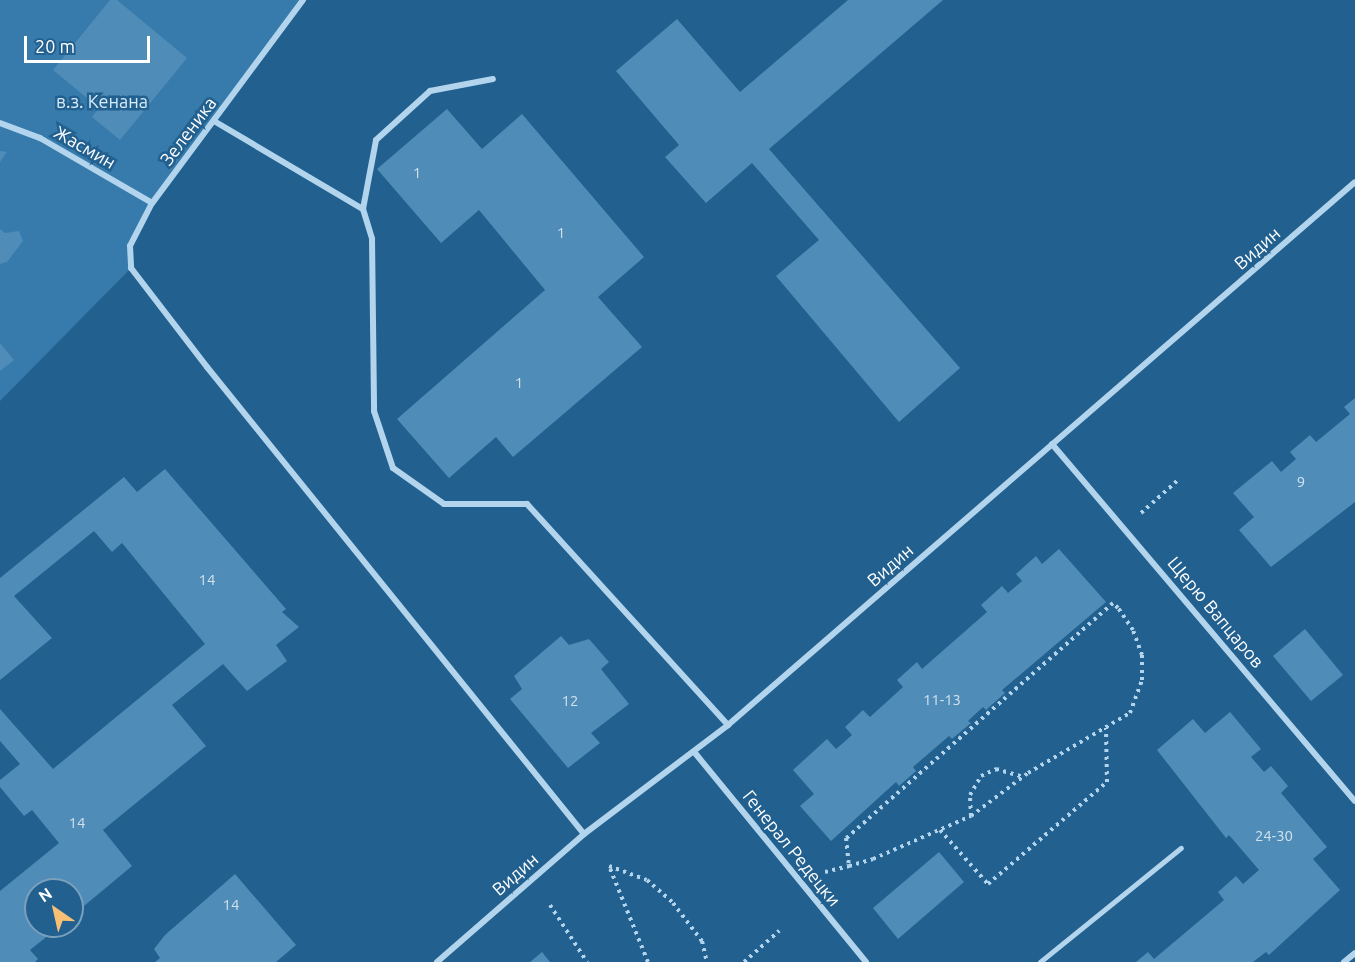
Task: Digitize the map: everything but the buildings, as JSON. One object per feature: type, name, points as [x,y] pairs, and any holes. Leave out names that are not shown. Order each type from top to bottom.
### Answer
[{"type":"street","name":"Зеленика","points":[[303,0],[152,203],[130,246],[131,268],[584,834]]},
{"type":"street","points":[[493,79],[430,91],[376,140],[363,209],[372,239],[374,411],[393,468],[444,504],[527,504],[728,725]]},
{"type":"street","points":[[214,122],[363,209]]},
{"type":"street","name":"Жасмин","points":[[0,123],[40,138],[152,203]]},
{"type":"street","name":"Видин","points":[[437,962],[584,834],[694,753],[728,725],[1355,182]]},
{"type":"street","name":"Щерю Вапцаров","points":[[1052,444],[1355,801]]},
{"type":"street","name":"Генерал Редецки","points":[[694,753],[866,962]]},
{"type":"street","points":[[1344,962],[1355,953]]},
{"type":"lane","points":[[1040,962],[1181,848]]},
{"type":"path","points":[[1124,527],[1178,480]]},
{"type":"path","points":[[815,875],[849,866],[971,816],[1024,777],[1130,713],[1142,681],[1139,643],[1126,617],[1113,603],[846,838],[849,866]]},
{"type":"path","points":[[940,830],[988,884],[1107,782],[1106,728]]},
{"type":"path","points":[[971,816],[970,795],[981,776],[996,769],[1024,777]]},
{"type":"path","points":[[648,962],[609,866],[647,880],[674,903],[702,941],[707,962]]},
{"type":"path","points":[[550,905],[587,962]]},
{"type":"path","points":[[744,962],[778,931]]},
{"type":"green space","name":"в.з. Кенана","points":[[0,0],[302,0],[152,203],[130,246],[131,268],[0,401]]}]
